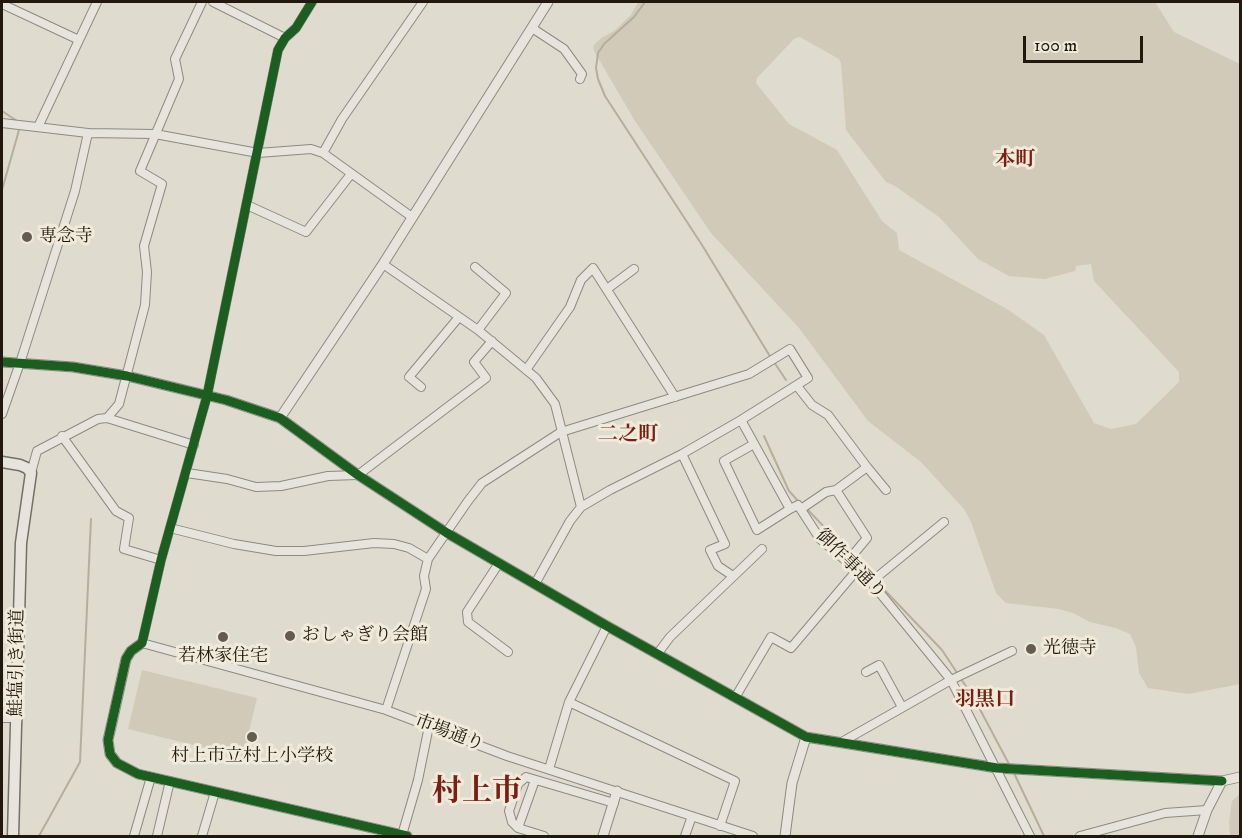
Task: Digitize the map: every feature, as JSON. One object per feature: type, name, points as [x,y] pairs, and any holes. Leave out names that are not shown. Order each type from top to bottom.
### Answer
[{"type":"main road","points":[[2,462],[20,465],[30,472]]},
{"type":"main road","name":"鮭塩引き街道","points":[[13,837],[21,543],[30,472]]},
{"type":"street","points":[[38,127],[97,2]]},
{"type":"street","points":[[107,418],[119,404],[144,305],[147,272],[144,246],[162,184],[140,171],[179,79],[175,59],[202,2]]},
{"type":"street","points":[[213,2],[285,38]]},
{"type":"street","points":[[312,2],[296,28],[285,38],[278,50],[207,396],[161,560],[142,643],[131,651],[126,659],[108,740],[111,754],[117,763],[126,769],[170,782],[379,833],[404,836],[429,726]]},
{"type":"street","points":[[323,153],[342,119],[423,2]]},
{"type":"street","points":[[280,418],[383,264],[548,2]]},
{"type":"street","points":[[2,4],[79,40]]},
{"type":"street","points":[[532,28],[564,49],[582,74],[580,79]]},
{"type":"street","points":[[2,123],[88,133],[155,134],[258,153],[310,149],[323,153],[412,217]]},
{"type":"street","points":[[2,414],[75,191],[88,133]]},
{"type":"street","points":[[247,205],[306,232],[351,174]]},
{"type":"street","points":[[383,264],[478,330],[536,378],[555,404],[581,507]]},
{"type":"street","points":[[476,267],[506,293],[478,330]]},
{"type":"street","points":[[526,370],[570,307],[581,280],[593,268],[675,397]]},
{"type":"street","points":[[607,289],[634,269]]},
{"type":"street","points":[[421,387],[409,377],[459,317]]},
{"type":"street","points":[[187,473],[227,479],[256,487],[281,486],[328,476],[358,475],[486,378],[474,362],[492,341]]},
{"type":"street","points":[[386,710],[426,589],[424,576],[428,559],[482,483],[561,432],[750,374],[790,349],[808,378],[682,454],[581,507],[570,521],[535,584]]},
{"type":"street","points":[[2,362],[73,367],[127,376],[254,408],[280,418],[358,475],[447,533],[607,626],[806,737],[997,768],[1222,781],[1240,777]]},
{"type":"street","points":[[797,386],[812,405],[828,416],[886,490]]},
{"type":"street","points":[[30,472],[38,451],[98,418],[107,418],[194,445]]},
{"type":"street","points":[[741,420],[790,509]]},
{"type":"street","points":[[62,436],[116,511],[129,518],[124,549],[161,560]]},
{"type":"street","points":[[754,444],[724,461],[757,530],[790,509],[798,505],[801,509],[826,492],[836,490],[867,467]]},
{"type":"street","points":[[682,454],[725,544],[710,550],[718,566],[733,576]]},
{"type":"street","points":[[836,490],[867,538],[847,562]]},
{"type":"street","name":"御作事通り","points":[[801,509],[820,538],[871,582],[951,680],[1030,837]]},
{"type":"street","points":[[871,582],[944,522]]},
{"type":"street","points":[[170,528],[234,544],[276,551],[314,550],[374,543],[394,544],[409,548],[428,559]]},
{"type":"street","points":[[658,653],[670,637],[762,549]]},
{"type":"street","points":[[499,563],[467,612],[468,622],[508,652]]},
{"type":"street","points":[[736,696],[771,637],[791,648],[857,570]]},
{"type":"street","points":[[549,769],[569,702],[607,626]]},
{"type":"street","name":"市場通り","points":[[142,643],[386,710],[507,756],[753,837]]},
{"type":"street","points":[[840,743],[951,680],[1012,651]]},
{"type":"street","points":[[866,672],[879,664],[902,707]]},
{"type":"street","points":[[569,702],[735,781],[720,826]]},
{"type":"street","points":[[2,718],[18,718]]},
{"type":"street","points":[[785,837],[792,783],[806,737]]},
{"type":"street","points":[[134,837],[151,777]]},
{"type":"street","points":[[544,837],[518,828],[512,822],[509,811],[518,784],[526,777],[614,803]]},
{"type":"street","points":[[518,828],[535,780]]},
{"type":"street","points":[[1198,837],[1207,810],[1222,781]]},
{"type":"street","points":[[157,837],[170,782]]},
{"type":"street","points":[[603,837],[617,791]]},
{"type":"street","points":[[202,837],[215,792]]},
{"type":"street","points":[[1080,837],[1165,813],[1207,810]]},
{"type":"street","points":[[685,837],[692,816]]},
{"type":"shaded area","points":[[638,2],[1155,2],[1174,32],[1240,64],[1240,684],[1188,694],[1148,688],[1139,673],[1136,647],[1130,634],[1090,622],[1059,609],[1006,603],[996,593],[971,522],[964,509],[921,462],[868,421],[799,328],[711,233],[635,121],[593,46],[631,15]],"holes":[[[800,37],[839,59],[846,130],[886,182],[939,217],[978,259],[1009,276],[1045,279],[1075,271],[1076,266],[1091,264],[1094,281],[1179,372],[1179,382],[1136,424],[1111,429],[1094,423],[1044,335],[1007,309],[899,250],[897,233],[882,221],[837,150],[789,124],[756,83],[757,78],[795,38]]]},
{"type":"shaded area","points":[[142,670],[257,698],[243,757],[128,729]]},
{"type":"shaded area","points":[[1240,794],[1240,836],[1230,836],[1229,821],[1232,801]]},
{"type":"waterway","points":[[645,2],[634,17],[604,44],[598,53],[596,68],[598,79],[605,96],[702,245],[771,358]]},
{"type":"waterway","points":[[2,111],[17,121]]},
{"type":"waterway","points":[[2,190],[19,130]]},
{"type":"waterway","points":[[774,362],[786,380]]},
{"type":"waterway","points":[[764,436],[789,491],[800,503]]},
{"type":"waterway","points":[[807,509],[942,650],[975,700],[1010,766]]},
{"type":"waterway","points":[[39,836],[80,762],[91,519]]},
{"type":"waterway","points":[[1013,771],[1044,836]]},
{"type":"cycle path","points":[[312,2],[296,28],[285,38],[278,50],[207,396],[161,560],[142,643],[131,651],[126,659],[108,740],[110,754],[117,763],[138,774],[407,836]]},
{"type":"cycle path","points":[[2,362],[73,367],[127,376],[226,400],[280,418],[358,475],[447,533],[607,626],[806,737],[997,768],[1222,781]]},
{"type":"place","name":"専念寺","points":[[27,237]]},
{"type":"place","name":"おしゃぎり会館","points":[[290,636]]},
{"type":"place","name":"若林家住宅","points":[[223,637]]},
{"type":"place","name":"光徳寺","points":[[1031,649]]},
{"type":"place","name":"村上市立村上小学校","points":[[252,737]]},
{"type":"district","name":"本町","points":[[1015,161]]},
{"type":"district","name":"二之町","points":[[628,436]]},
{"type":"district","name":"羽黒口","points":[[985,701]]},
{"type":"district","name":"村上市","points":[[477,794]]}]
